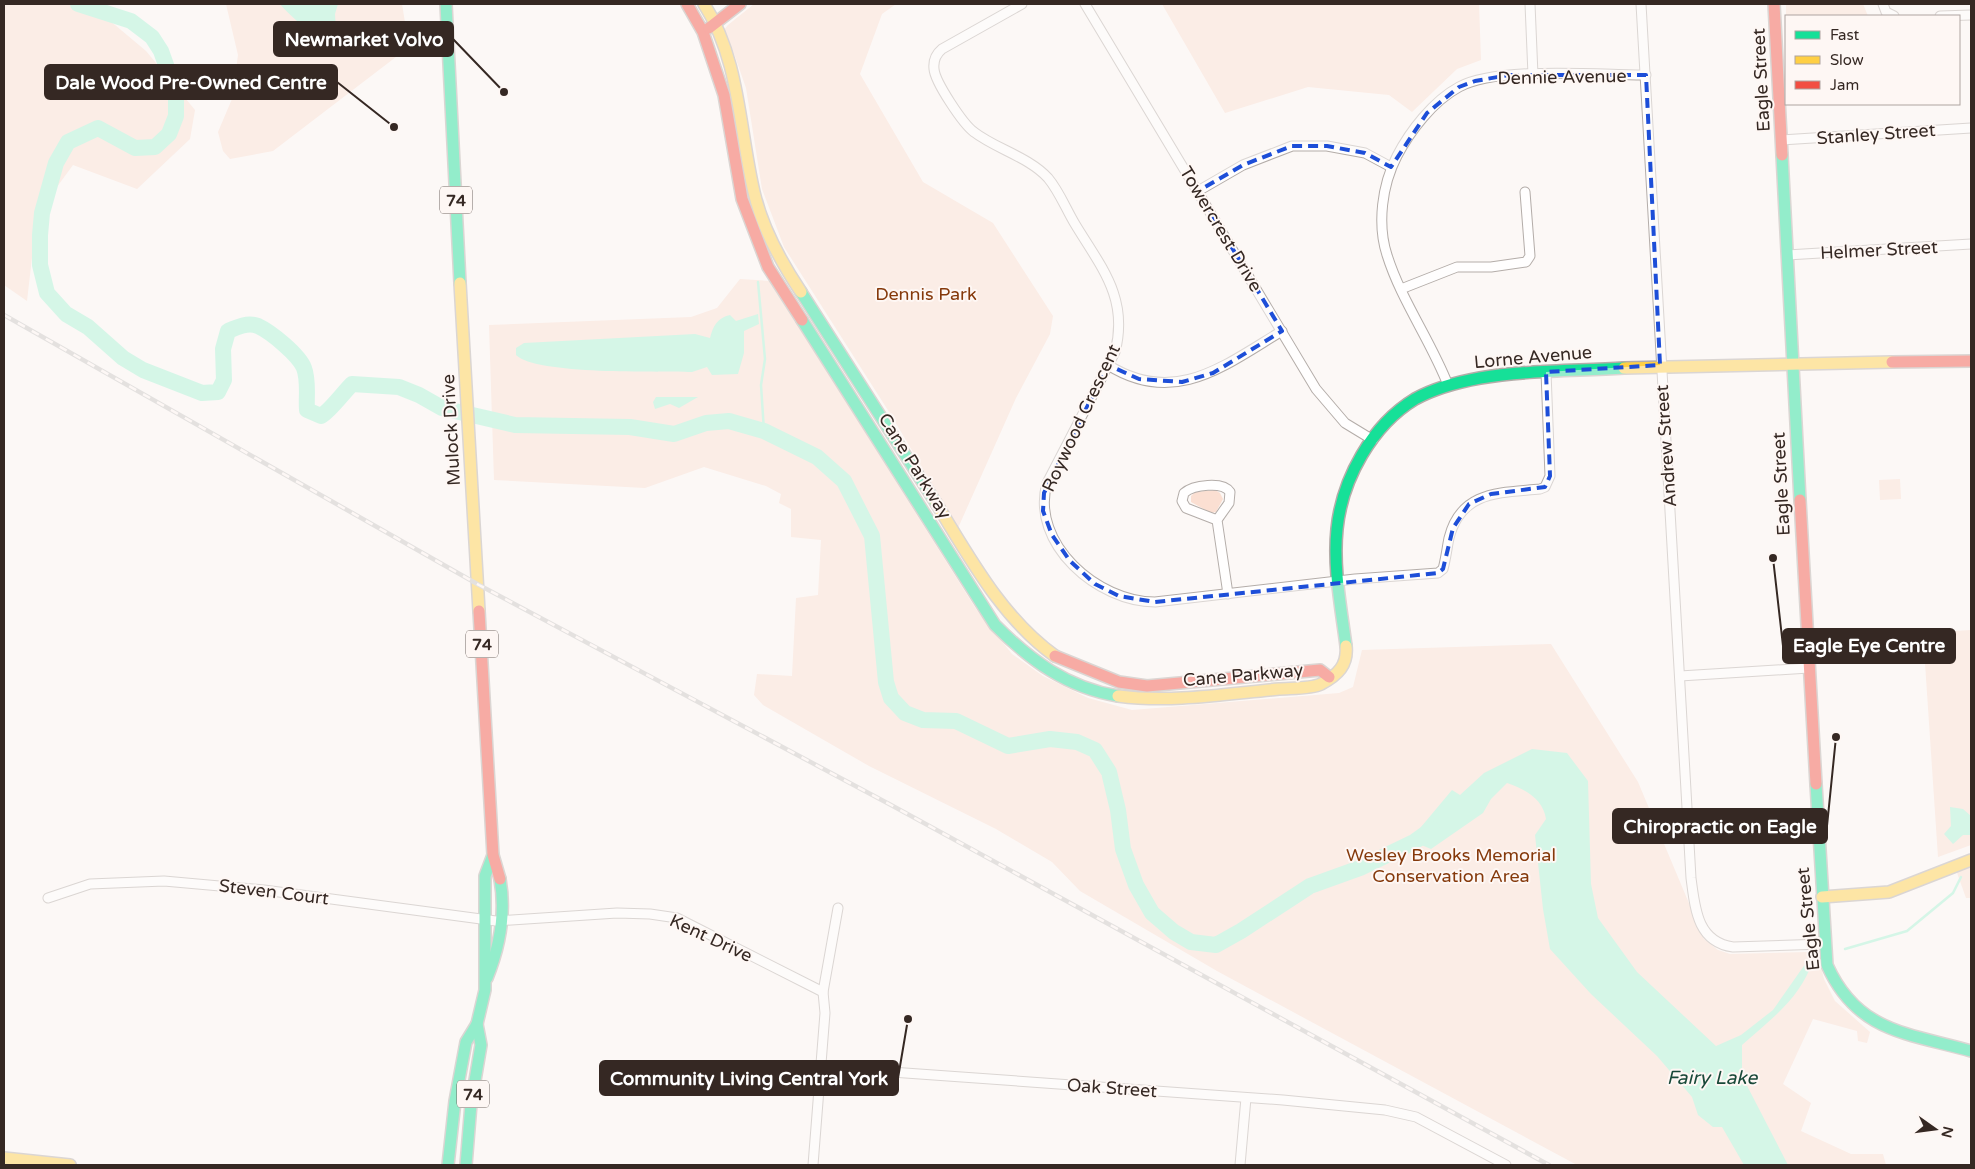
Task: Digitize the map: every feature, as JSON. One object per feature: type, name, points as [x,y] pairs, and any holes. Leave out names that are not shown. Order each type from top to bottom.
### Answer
[{"type":"main road","name":"Mulock Drive","points":[[446,4],[468,434],[494,855],[501,876],[502,919],[497,956],[487,978],[477,1024],[466,1042],[455,1101],[448,1165]]},
{"type":"main road","name":"Cane Parkway","points":[[686,4],[703,32],[724,96],[742,199],[768,267],[995,624],[1020,650],[1048,670],[1081,687],[1118,697],[1157,701],[1320,685],[1329,677],[1320,670],[1176,685],[1148,686],[1119,682],[1061,660],[1036,642],[995,596],[780,260],[754,193],[737,91],[716,23],[704,4]]},
{"type":"main road","points":[[703,32],[740,4]]},
{"type":"main road","name":"Eagle Street","points":[[1774,4],[1792,363],[1827,965],[1835,985],[1860,1014],[1878,1024],[1971,1051]]},
{"type":"main road","name":"Lorne Avenue","points":[[1329,677],[1340,673],[1346,664],[1347,656],[1336,561],[1337,529],[1346,488],[1373,440],[1415,400],[1448,385],[1490,375],[1660,365],[1971,361]]},
{"type":"main road","name":"Mulock Drive","points":[[487,978],[484,955],[486,919],[485,876],[494,855]]},
{"type":"main road","points":[[1822,897],[1889,892],[1971,860]]},
{"type":"main road","name":"Mulock Drive","points":[[466,1165],[471,1104],[481,1045],[477,1024]]},
{"type":"main road","points":[[4,1158],[70,1165]]},
{"type":"street","name":"Roywood Crescent","points":[[1022,4],[942,49],[935,58],[934,71],[974,132],[1028,162],[1047,177],[1106,274],[1118,301],[1120,317],[1118,340],[1108,365],[1047,483],[1044,511],[1052,535],[1079,570],[1095,584],[1119,596],[1155,602],[1339,581],[1438,573],[1443,569],[1453,528],[1469,504],[1491,494],[1540,490],[1545,487],[1550,476],[1546,372]]},
{"type":"street","name":"Towercrest Drive","points":[[1085,4],[1328,405],[1345,423],[1373,440]]},
{"type":"street","points":[[1530,4],[1533,75]]},
{"type":"street","name":"Andrew Street","points":[[1641,4],[1660,365],[1692,888],[1702,927],[1710,938],[1721,946],[1825,944]]},
{"type":"street","points":[[1883,4],[1886,12],[1892,15]]},
{"type":"street","name":"Dennie Avenue","points":[[1448,385],[1387,256],[1381,223],[1391,167],[1409,136],[1427,114],[1458,87],[1475,81],[1500,76],[1533,75],[1646,76]]},
{"type":"street","name":"Stanley Street","points":[[1782,140],[1971,128]]},
{"type":"street","points":[[1198,191],[1243,165],[1292,146],[1327,146],[1365,153],[1391,167]]},
{"type":"street","points":[[1402,289],[1457,267],[1491,267],[1526,262],[1530,256],[1525,192]]},
{"type":"street","name":"Helmer Street","points":[[1787,255],[1971,244]]},
{"type":"street","points":[[1108,365],[1138,378],[1159,383],[1182,382],[1213,373],[1282,331]]},
{"type":"street","points":[[1217,520],[1186,508],[1182,501],[1184,493],[1192,489],[1220,485],[1226,487],[1230,492],[1230,499],[1217,520],[1228,594]]},
{"type":"street","points":[[1680,676],[1809,668]]},
{"type":"street","name":"Steven Court","points":[[48,898],[90,884],[164,881],[264,890],[486,919],[502,919]]},
{"type":"street","points":[[813,1165],[825,1013],[824,992],[838,908]]},
{"type":"street","name":"Kent Drive","points":[[502,919],[617,913],[650,914],[678,918],[824,992]]},
{"type":"street","name":"Oak Street","points":[[821,1067],[1246,1098],[1404,1114],[1416,1117],[1506,1165]]},
{"type":"street","points":[[1240,1165],[1246,1098]]},
{"type":"highlighted area","points":[[1509,75],[1646,75],[1660,365],[1546,372],[1550,476],[1545,487],[1491,494],[1469,504],[1453,528],[1443,569],[1438,573],[1155,602],[1119,596],[1095,584],[1070,561],[1052,535],[1043,511],[1044,493],[1108,365],[1139,379],[1182,382],[1213,373],[1282,331],[1198,191],[1243,165],[1292,146],[1327,146],[1365,153],[1391,167],[1427,113],[1459,87],[1475,81]]},
{"type":"green space","points":[[4,4],[90,4],[146,51],[195,110],[190,139],[137,189],[73,165],[37,214],[27,301],[4,285]]},
{"type":"green space","points":[[226,4],[402,4],[409,47],[273,151],[230,159],[223,151],[218,132],[232,99],[238,55]]},
{"type":"green space","name":"Dennis Park","points":[[754,4],[896,4],[882,14],[860,74],[923,182],[993,223],[1053,316],[1050,334],[1016,398],[958,528],[891,415],[784,247],[762,189],[746,88],[731,45],[723,31]]},
{"type":"green space","points":[[1162,4],[1479,4],[1481,60],[1457,69],[1412,112],[1389,95],[1308,87],[1225,113]]},
{"type":"green space","points":[[1786,4],[1863,4],[1868,15],[1786,15]]},
{"type":"green space","name":"Wesley Brooks Memorial Conservation Area","points":[[740,279],[770,281],[976,609],[1012,654],[1043,676],[1088,698],[1132,710],[1339,693],[1353,687],[1362,650],[1551,644],[1638,782],[1704,939],[1718,950],[1730,954],[1809,952],[1818,955],[1824,979],[1835,1001],[1870,1032],[1867,1043],[1858,1041],[1857,1031],[1813,1019],[1783,1084],[1811,1103],[1801,1131],[1851,1154],[1883,1154],[1886,1165],[1577,1165],[1217,971],[1080,891],[1052,862],[996,829],[869,766],[763,705],[754,695],[757,674],[792,676],[796,598],[818,595],[821,540],[791,537],[791,509],[779,503],[781,494],[766,486],[704,467],[645,488],[494,480],[489,325],[691,317],[717,308]]},
{"type":"green space","points":[[1900,479],[1901,499],[1880,500],[1879,480]]},
{"type":"green space","points":[[1215,490],[1220,493],[1223,499],[1216,512],[1211,513],[1191,502],[1191,496],[1195,492]]},
{"type":"green space","points":[[1971,630],[1971,845],[1938,857],[1923,633]]},
{"type":"green space","points":[[1971,862],[1971,898],[1966,898],[1956,870]]},
{"type":"water","points":[[280,4],[338,4],[335,14],[336,31],[340,34],[364,34],[393,38],[400,27],[399,57],[356,55],[336,48],[304,27]]},
{"type":"water","points":[[758,314],[759,324],[744,331],[744,353],[738,374],[712,375],[707,367],[692,372],[572,369],[547,366],[528,361],[516,355],[516,348],[524,343],[695,334],[710,338],[714,326],[722,318],[730,315],[736,321]]},
{"type":"water","points":[[656,397],[698,397],[679,408],[670,404],[655,409],[653,402]]},
{"type":"water","name":"Fairy Lake","points":[[1532,749],[1567,753],[1588,781],[1591,884],[1598,918],[1637,972],[1716,1046],[1741,1035],[1773,1010],[1808,960],[1813,961],[1800,987],[1784,1008],[1742,1045],[1742,1076],[1788,1165],[1744,1165],[1722,1127],[1713,1127],[1698,1115],[1692,1097],[1657,1056],[1591,994],[1550,949],[1543,909],[1535,835],[1546,819],[1537,800],[1520,788],[1507,783],[1491,799],[1483,813],[1431,849],[1414,842],[1421,827],[1452,790],[1460,795],[1484,773]]},
{"type":"water","points":[[1950,807],[1963,809],[1971,816],[1971,835],[1963,835],[1953,844],[1944,834],[1951,826]]},
{"type":"waterway","points":[[78,4],[131,21],[152,37],[161,51],[176,93],[176,116],[169,134],[155,147],[135,148],[98,128],[68,142],[56,163],[42,213],[40,265],[47,293],[66,314],[88,327],[123,358],[143,370],[202,393],[218,392],[224,380],[223,349],[228,331],[254,325],[277,338],[297,357],[304,368],[306,378],[307,410],[321,416],[352,384],[399,387],[419,395],[442,408],[515,425],[630,427],[674,434],[706,423],[729,421],[764,431],[817,457],[844,481],[872,536],[886,682],[891,698],[905,713],[923,720],[956,721],[1008,746],[1050,739],[1077,742],[1095,750],[1109,772],[1118,810],[1123,849],[1136,885],[1152,913],[1174,932],[1191,942],[1216,945],[1310,886],[1360,868],[1414,842],[1432,829]]},
{"type":"waterway","points":[[758,282],[765,359],[761,385],[764,431]]},
{"type":"waterway","points":[[1845,949],[1907,931],[1953,893],[1961,877]]},
{"type":"railway","points":[[4,315],[479,585],[891,805],[1549,1165]]},
{"type":"traffic: fast","points":[[446,4],[460,283]]},
{"type":"traffic: fast","points":[[1782,155],[1800,500]]},
{"type":"traffic: fast","points":[[801,292],[936,503]]},
{"type":"traffic: fast","points":[[802,320],[995,625],[1022,650],[1050,671],[1082,686],[1118,696]]},
{"type":"traffic: fast","points":[[1346,646],[1336,558],[1340,510],[1345,491],[1362,455],[1385,423],[1415,399],[1463,381],[1516,373],[1624,368]]},
{"type":"traffic: fast","points":[[1816,784],[1827,965],[1839,987],[1853,1004],[1869,1017],[1886,1026],[1905,1034],[1971,1051]]},
{"type":"traffic: fast","points":[[448,1165],[455,1101],[466,1042],[477,1024],[485,990],[485,876],[493,855]]},
{"type":"traffic: fast","points":[[487,978],[501,929],[502,892],[500,879]]},
{"type":"traffic: fast","points":[[466,1165],[471,1104],[481,1045],[477,1024]]},
{"type":"traffic: slow","points":[[704,4],[716,26],[732,71],[757,205],[773,244],[801,292]]},
{"type":"traffic: slow","points":[[460,283],[479,611]]},
{"type":"traffic: slow","points":[[1624,368],[1892,362]]},
{"type":"traffic: slow","points":[[936,503],[988,586],[1019,624],[1055,656]]},
{"type":"traffic: slow","points":[[1118,696],[1158,699],[1312,687],[1327,681],[1341,669],[1345,659],[1346,646]]},
{"type":"traffic: slow","points":[[1822,897],[1889,892],[1971,860]]},
{"type":"traffic: slow","points":[[4,1158],[70,1165]]},
{"type":"traffic: jam","points":[[687,4],[703,32],[724,95],[742,199],[768,267],[802,320]]},
{"type":"traffic: jam","points":[[709,28],[740,4]]},
{"type":"traffic: jam","points":[[1774,4],[1782,155]]},
{"type":"traffic: jam","points":[[1892,362],[1971,361]]},
{"type":"traffic: jam","points":[[1800,500],[1816,784]]},
{"type":"traffic: jam","points":[[479,611],[493,855],[500,879]]},
{"type":"traffic: jam","points":[[1055,656],[1119,682],[1147,686],[1320,670],[1329,677]]},
{"type":"place","name":"Newmarket Volvo","points":[[504,92]]},
{"type":"place","name":"Dale Wood Pre-Owned Centre","points":[[394,127]]},
{"type":"place","name":"Eagle Eye Centre","points":[[1773,558]]},
{"type":"place","name":"Chiropractic on Eagle","points":[[1836,737]]},
{"type":"place","name":"Community Living Central York","points":[[908,1019]]}]
